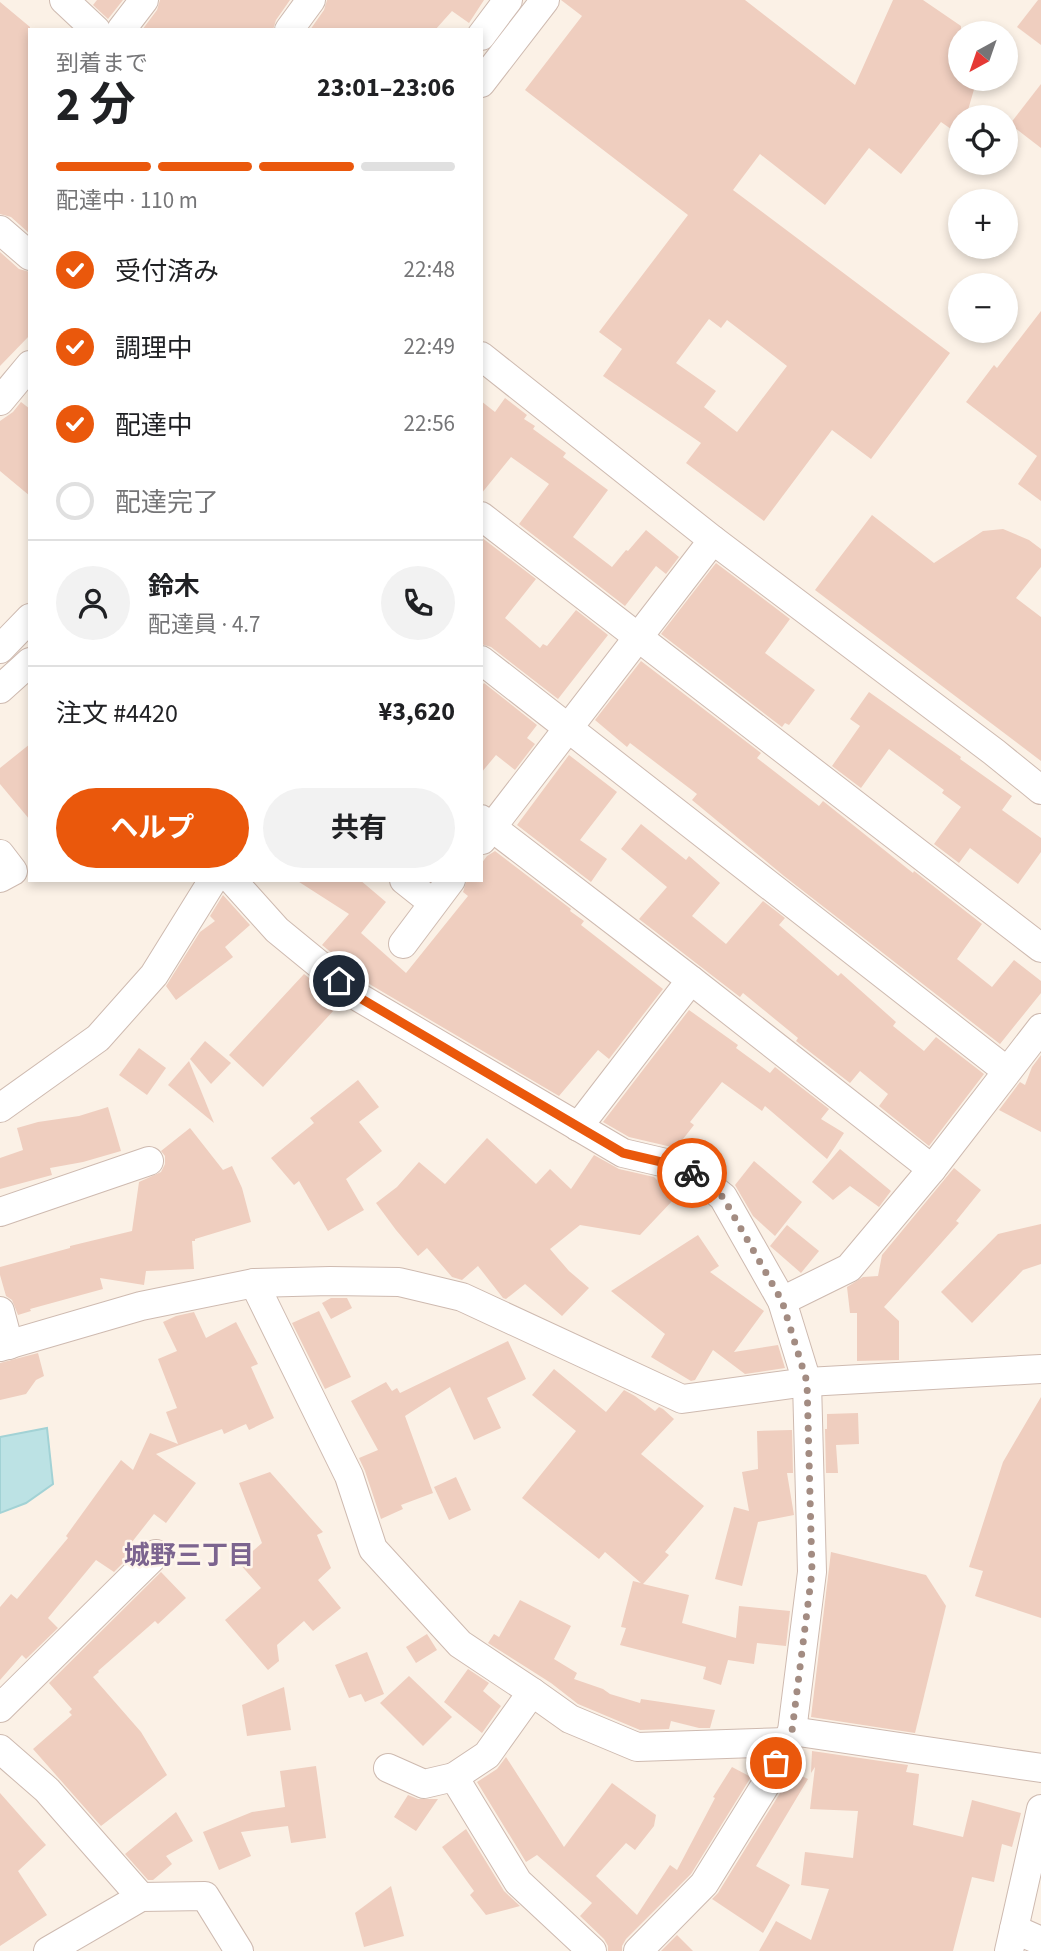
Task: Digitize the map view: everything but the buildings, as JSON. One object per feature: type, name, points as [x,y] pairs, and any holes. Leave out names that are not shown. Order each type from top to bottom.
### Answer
[{"type":"street","points":[[64,0],[94,28]]},
{"type":"street","points":[[123,28],[144,0]]},
{"type":"street","points":[[290,28],[311,0]]},
{"type":"street","points":[[483,33],[508,0]]},
{"type":"street","points":[[483,80],[545,0]]},
{"type":"street","points":[[0,230],[28,254]]},
{"type":"street","points":[[483,358],[713,540],[1041,790]]},
{"type":"street","points":[[0,401],[28,367]]},
{"type":"street","points":[[483,518],[1041,948]]},
{"type":"street","points":[[713,540],[568,729],[485,829],[691,980],[932,1169]]},
{"type":"street","points":[[483,662],[1007,1072]]},
{"type":"street","points":[[0,689],[28,664]]},
{"type":"street","points":[[0,853],[13,871],[0,878]]},
{"type":"street","points":[[0,1108],[98,1038],[154,975],[212,882]]},
{"type":"street","points":[[234,882],[277,930],[360,998],[623,1153],[687,1168],[723,1197],[782,1301],[807,1382],[812,1572],[790,1737],[766,1784],[704,1884],[638,1951]]},
{"type":"street","points":[[406,882],[433,904]]},
{"type":"street","points":[[403,944],[449,882]]},
{"type":"street","points":[[578,1127],[691,980]]},
{"type":"street","points":[[782,1301],[849,1268],[932,1169],[1041,1028]]},
{"type":"street","points":[[0,1212],[149,1161]]},
{"type":"street","points":[[0,1311],[4,1346],[141,1306],[254,1283],[399,1282],[462,1297],[682,1399],[807,1382],[1041,1369]]},
{"type":"street","points":[[254,1283],[349,1476],[373,1549],[460,1644],[570,1719],[637,1747],[790,1737],[1041,1768]]},
{"type":"street","points":[[0,1708],[156,1554]]},
{"type":"street","points":[[388,1768],[424,1784],[454,1777],[487,1755],[532,1692]]},
{"type":"street","points":[[0,1749],[47,1790],[141,1897]]},
{"type":"street","points":[[454,1777],[518,1882],[592,1951]]},
{"type":"street","points":[[1041,1809],[1012,1940],[1041,1941]]},
{"type":"street","points":[[48,1951],[141,1897],[205,1896],[239,1951]]},
{"type":"water","points":[[47,1428],[53,1484],[26,1503],[0,1513],[0,1437]]},
{"type":"way so far","points":[[692,1173],[723,1197],[782,1301],[807,1382],[812,1572],[792,1731],[776,1763]]},
{"type":"district","name":"城野三丁目","points":[[189,1555]]},
{"type":"route","points":[[339,981],[360,998],[623,1153],[687,1168],[692,1173]]}]
